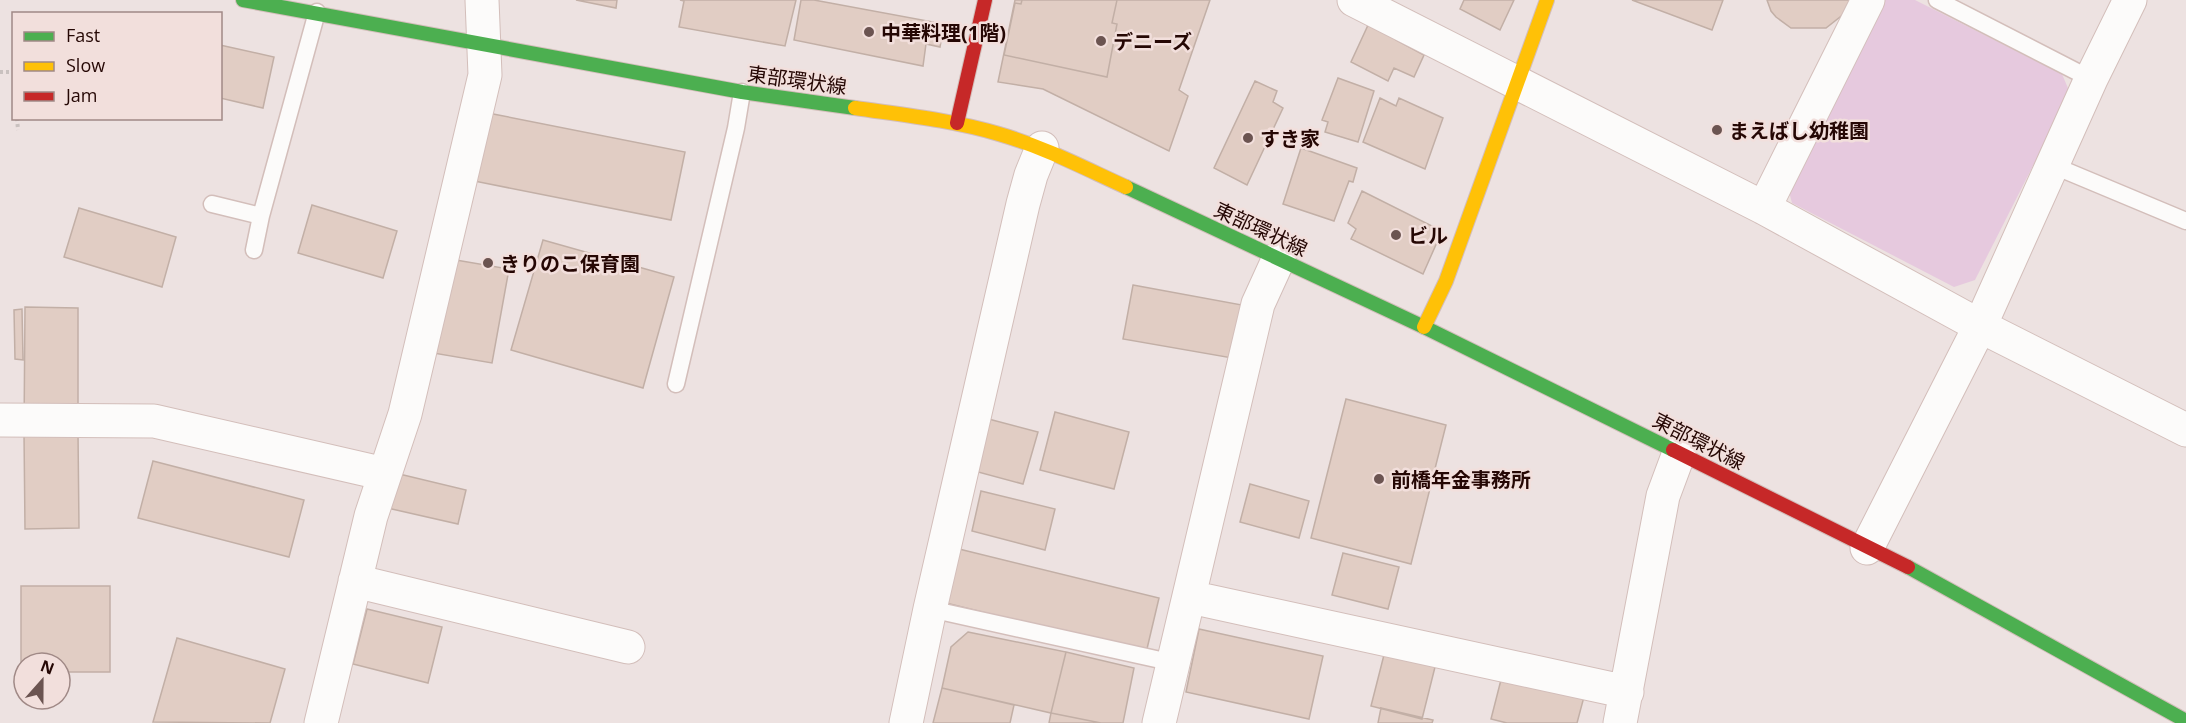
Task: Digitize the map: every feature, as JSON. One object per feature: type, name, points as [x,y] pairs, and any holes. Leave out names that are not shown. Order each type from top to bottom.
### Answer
[{"type":"street","name":"東部環状線","points":[[243,0],[742,92],[957,123],[1042,148],[1424,327],[1924,575],[2186,721]]},
{"type":"street","points":[[321,723],[370,516],[405,414],[485,75],[482,0]]},
{"type":"street","points":[[957,123],[985,0]]},
{"type":"street","points":[[1354,0],[1764,208],[1980,327],[2186,430]]},
{"type":"street","points":[[1424,327],[1446,281],[1547,0]]},
{"type":"street","points":[[1764,208],[1868,0]]},
{"type":"street","points":[[1867,548],[1980,327],[2052,165],[2130,0]]},
{"type":"street","points":[[906,723],[1023,204],[1042,148]]},
{"type":"street","points":[[1160,723],[1258,304],[1279,258]]},
{"type":"street","points":[[0,420],[154,421],[385,474]]},
{"type":"street","points":[[1190,597],[1623,707],[1663,496],[1679,453]]},
{"type":"street","points":[[355,581],[628,646]]},
{"type":"lane","points":[[1937,0],[2091,80]]},
{"type":"lane","points":[[254,250],[261,216],[317,12]]},
{"type":"lane","points":[[676,384],[736,128],[742,92]]},
{"type":"lane","points":[[2052,165],[2186,221]]},
{"type":"lane","points":[[212,204],[261,216]]},
{"type":"lane","points":[[930,609],[1174,663]]},
{"type":"path","points":[[17,120],[18,130]]},
{"type":"shaded area","points":[[1879,0],[1915,0],[2062,74],[2070,93],[1975,280],[1954,287],[1792,203],[1787,184]]},
{"type":"building","points":[[576,0],[617,0],[616,8]]},
{"type":"building","points":[[680,0],[796,0],[785,46],[679,27],[684,1]]},
{"type":"building","name":"中華料理(1階)","points":[[801,0],[814,0],[944,24],[940,47],[926,44],[923,66],[794,40]]},
{"type":"building","name":"デニーズ","points":[[1015,0],[1210,0],[1179,90],[1188,96],[1169,151],[1043,89],[998,82]]},
{"type":"building","name":"デニーズ","points":[[1022,0],[1117,0],[1112,23],[1117,24],[1107,77],[1004,55],[1015,3],[1021,4]]},
{"type":"building","points":[[1464,0],[1514,0],[1500,30],[1460,9]]},
{"type":"building","points":[[1632,0],[1723,0],[1712,30]]},
{"type":"building","points":[[1767,0],[1851,0],[1845,13],[1826,28],[1791,28],[1776,17]]},
{"type":"building","points":[[1369,23],[1424,55],[1414,77],[1394,68],[1388,81],[1351,62]]},
{"type":"building","points":[[222,45],[274,57],[263,108],[222,98]]},
{"type":"building","points":[[1338,78],[1374,91],[1358,142],[1325,132],[1328,122],[1322,120]]},
{"type":"building","name":"すき家","points":[[1255,81],[1277,91],[1273,102],[1283,108],[1247,185],[1214,168]]},
{"type":"building","points":[[1380,98],[1396,106],[1399,98],[1443,118],[1425,169],[1363,142]]},
{"type":"building","points":[[488,113],[685,152],[671,220],[474,181]]},
{"type":"building","points":[[1301,148],[1357,168],[1353,182],[1349,181],[1334,221],[1283,204]]},
{"type":"building","name":"ビル","points":[[1362,191],[1442,231],[1423,274],[1351,239],[1356,229],[1348,223]]},
{"type":"building","points":[[312,205],[397,231],[383,278],[298,253]]},
{"type":"building","points":[[79,208],[176,237],[162,287],[64,257]]},
{"type":"building","points":[[543,240],[674,277],[643,388],[511,350]]},
{"type":"building","points":[[450,259],[509,269],[492,363],[433,353]]},
{"type":"building","points":[[1133,285],[1242,305],[1232,358],[1123,339]]},
{"type":"building","points":[[25,307],[78,308],[78,433],[24,433]]},
{"type":"building","points":[[22,309],[23,360],[15,359],[14,310]]},
{"type":"building","points":[[1346,399],[1446,425],[1411,564],[1311,538]]},
{"type":"building","points":[[1055,412],[1129,432],[1114,489],[1040,470]]},
{"type":"building","points":[[981,417],[1038,432],[1023,484],[967,469]]},
{"type":"building","points":[[24,433],[78,433],[79,528],[25,529]]},
{"type":"building","points":[[153,461],[304,500],[289,557],[138,518]]},
{"type":"building","points":[[391,472],[466,490],[458,524],[383,507]]},
{"type":"building","points":[[1250,484],[1309,501],[1299,538],[1240,522]]},
{"type":"building","points":[[981,491],[1055,509],[1045,550],[972,531]]},
{"type":"building","points":[[955,548],[1159,598],[1146,653],[942,602]]},
{"type":"building","points":[[1343,553],[1399,567],[1388,609],[1332,595]]},
{"type":"building","points":[[21,586],[110,586],[110,672],[72,672],[72,651],[21,651]]},
{"type":"building","points":[[367,609],[442,627],[428,683],[353,664]]},
{"type":"building","points":[[1199,629],[1323,656],[1309,719],[1186,692]]},
{"type":"building","points":[[968,632],[1066,652],[1051,713],[942,688],[951,647]]},
{"type":"building","points":[[177,638],[285,669],[270,723],[153,722]]},
{"type":"building","points":[[1386,647],[1437,659],[1422,719],[1371,706]]},
{"type":"building","points":[[1066,652],[1134,668],[1123,723],[1101,723],[1051,713]]},
{"type":"building","points":[[1503,672],[1585,693],[1577,723],[1507,723],[1491,719]]},
{"type":"building","points":[[942,688],[1014,705],[1010,723],[933,723]]},
{"type":"building","points":[[1381,708],[1433,720],[1432,723],[1378,723]]},
{"type":"building","points":[[1051,713],[1101,723],[1049,723]]},
{"type":"traffic: fast","points":[[243,0],[742,92],[855,108]]},
{"type":"traffic: fast","points":[[1126,187],[1424,327],[1673,450]]},
{"type":"traffic: fast","points":[[1908,567],[2186,721]]},
{"type":"traffic: slow","points":[[1424,327],[1446,281],[1547,0]]},
{"type":"traffic: slow","points":[[855,108],[945,121],[999,134],[1048,151],[1126,187]]},
{"type":"traffic: jam","points":[[957,123],[985,0]]},
{"type":"traffic: jam","points":[[1673,450],[1908,567]]},
{"type":"place","name":"中華料理(1階)","points":[[869,32]]},
{"type":"place","name":"デニーズ","points":[[1101,41]]},
{"type":"place","name":"まえばし幼稚園","points":[[1717,130]]},
{"type":"place","name":"すき家","points":[[1248,138]]},
{"type":"place","name":"ビル","points":[[1396,235]]},
{"type":"place","name":"きりのこ保育園","points":[[488,263]]},
{"type":"place","name":"前橋年金事務所","points":[[1379,479]]}]
